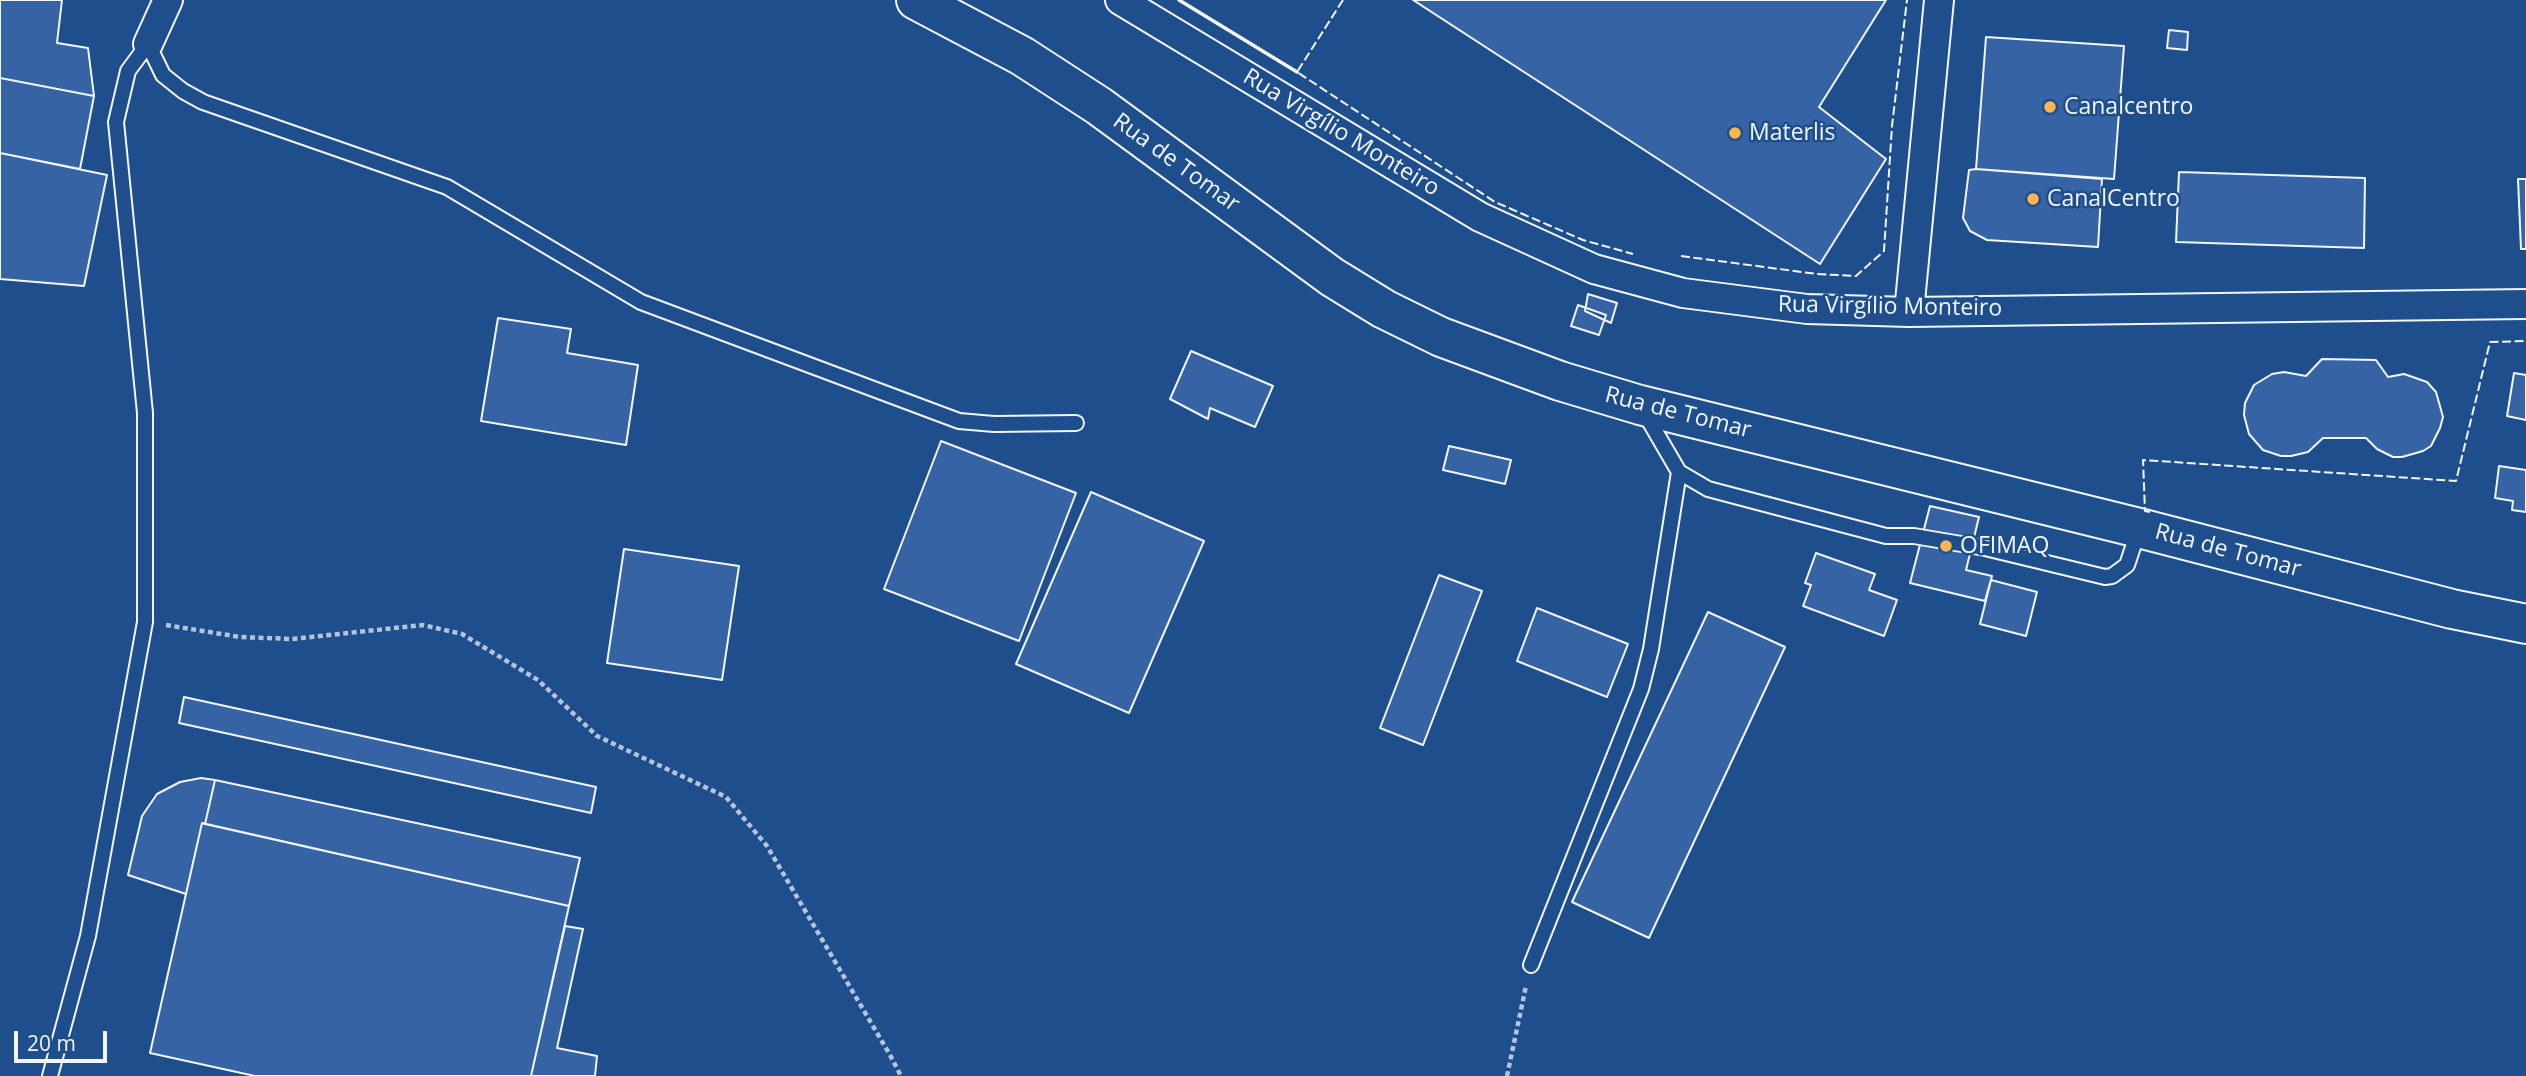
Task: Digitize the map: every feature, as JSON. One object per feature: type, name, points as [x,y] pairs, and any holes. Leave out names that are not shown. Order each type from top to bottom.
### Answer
[{"type":"main road","name":"Rua de Tomar","points":[[916,0],[1022,56],[1099,106],[1332,277],[1384,309],[1452,342],[1560,381],[1640,405],[2139,528],[2452,609],[2526,624]]},
{"type":"street","points":[[148,44],[168,0]]},
{"type":"street","name":"Rua Virgílio Monteiro","points":[[1120,0],[1480,218],[1594,269],[1650,285],[1730,300],[1807,309],[1909,312],[2526,304]]},
{"type":"street","points":[[1909,312],[1939,0]]},
{"type":"lane","points":[[50,1076],[88,936],[145,622],[145,413],[116,122],[128,71],[148,44],[163,75],[203,103],[447,187],[641,302],[959,421],[994,425],[1076,423]]},
{"type":"lane","points":[[1640,405],[1679,472],[1708,489],[1732,498],[1886,536],[1914,536],[1985,548],[2105,577],[2112,576],[2127,565],[2139,528]]},
{"type":"lane","points":[[1531,965],[1641,689],[1651,649],[1679,472]]},
{"type":"path","points":[[145,622],[240,637],[292,639],[423,625],[462,634],[538,680],[597,736],[726,797],[767,846],[901,1076]]},
{"type":"path","points":[[1507,1076],[1531,965]]},
{"type":"building","points":[[0,0],[62,0],[57,43],[88,48],[94,96],[0,78]]},
{"type":"building","name":"Materlis","points":[[1413,0],[1886,0],[1819,107],[1886,159],[1820,264]]},
{"type":"building","points":[[2169,30],[2188,32],[2187,50],[2167,48]]},
{"type":"building","name":"Canalcentro","points":[[1986,37],[2124,46],[2114,179],[1976,169]]},
{"type":"building","points":[[0,78],[94,96],[80,169],[0,153]]},
{"type":"building","points":[[0,153],[107,175],[84,286],[0,279]]},
{"type":"building","name":"CanalCentro","points":[[1969,170],[2102,179],[2098,247],[1987,240],[1970,231],[1963,218]]},
{"type":"building","points":[[2179,172],[2365,178],[2364,248],[2176,242]]},
{"type":"building","points":[[2518,179],[2526,179],[2526,249],[2521,249]]},
{"type":"building","points":[[1588,294],[1617,303],[1611,323],[1585,311]]},
{"type":"building","points":[[1578,305],[1606,315],[1599,335],[1571,326]]},
{"type":"building","points":[[498,318],[571,329],[567,353],[638,365],[626,445],[481,421]]},
{"type":"building","points":[[1191,351],[1273,386],[1255,427],[1210,408],[1208,419],[1170,399]]},
{"type":"building","points":[[2322,359],[2376,360],[2388,377],[2404,374],[2427,382],[2436,392],[2443,417],[2431,446],[2423,451],[2393,457],[2377,449],[2366,438],[2323,438],[2308,452],[2291,456],[2263,450],[2249,434],[2244,415],[2245,403],[2254,385],[2272,374],[2284,372],[2306,376]]},
{"type":"building","points":[[2514,373],[2526,375],[2526,420],[2507,416]]},
{"type":"building","points":[[941,441],[1076,493],[1019,641],[884,589]]},
{"type":"building","points":[[1449,446],[1511,460],[1505,484],[1443,470]]},
{"type":"building","points":[[2499,466],[2526,470],[2526,512],[2512,510],[2513,501],[2495,498]]},
{"type":"building","points":[[1091,492],[1204,541],[1129,713],[1016,664]]},
{"type":"building","points":[[1930,506],[1979,517],[1966,570],[1992,576],[1985,601],[1910,583]]},
{"type":"building","points":[[624,549],[739,566],[722,680],[607,663]]},
{"type":"building","points":[[1816,553],[1875,574],[1869,590],[1897,600],[1884,636],[1803,606],[1811,585],[1805,583]]},
{"type":"building","points":[[1439,575],[1482,591],[1423,745],[1380,728]]},
{"type":"building","points":[[1991,580],[2037,592],[2026,636],[1980,624]]},
{"type":"building","points":[[1537,608],[1628,644],[1607,697],[1517,661]]},
{"type":"building","points":[[1708,612],[1785,647],[1649,938],[1572,902]]},
{"type":"building","points":[[184,697],[596,787],[591,813],[179,723]]},
{"type":"building","points":[[201,778],[215,780],[186,894],[128,875],[142,816],[157,794],[180,782]]},
{"type":"building","points":[[215,780],[580,858],[569,906],[205,824]]},
{"type":"building","points":[[202,823],[569,906],[531,1076],[255,1076],[150,1053]]},
{"type":"building","points":[[565,926],[583,929],[557,1048],[597,1056],[595,1076],[531,1076]]},
{"type":"fence","points":[[1343,0],[1297,72],[1495,202],[1583,240],[1633,254]]},
{"type":"fence","points":[[1681,256],[1817,274],[1856,276],[1884,251],[1892,126],[1907,0]]},
{"type":"fence","points":[[2150,512],[2145,511],[2143,460],[2456,481],[2490,342],[2526,341]]},
{"type":"wall","points":[[1179,0],[1297,72]]},
{"type":"place","name":"Canalcentro","points":[[2050,107]]},
{"type":"place","name":"Materlis","points":[[1735,133]]},
{"type":"place","name":"CanalCentro","points":[[2033,199]]},
{"type":"place","name":"OFIMAQ","points":[[1946,546]]}]
